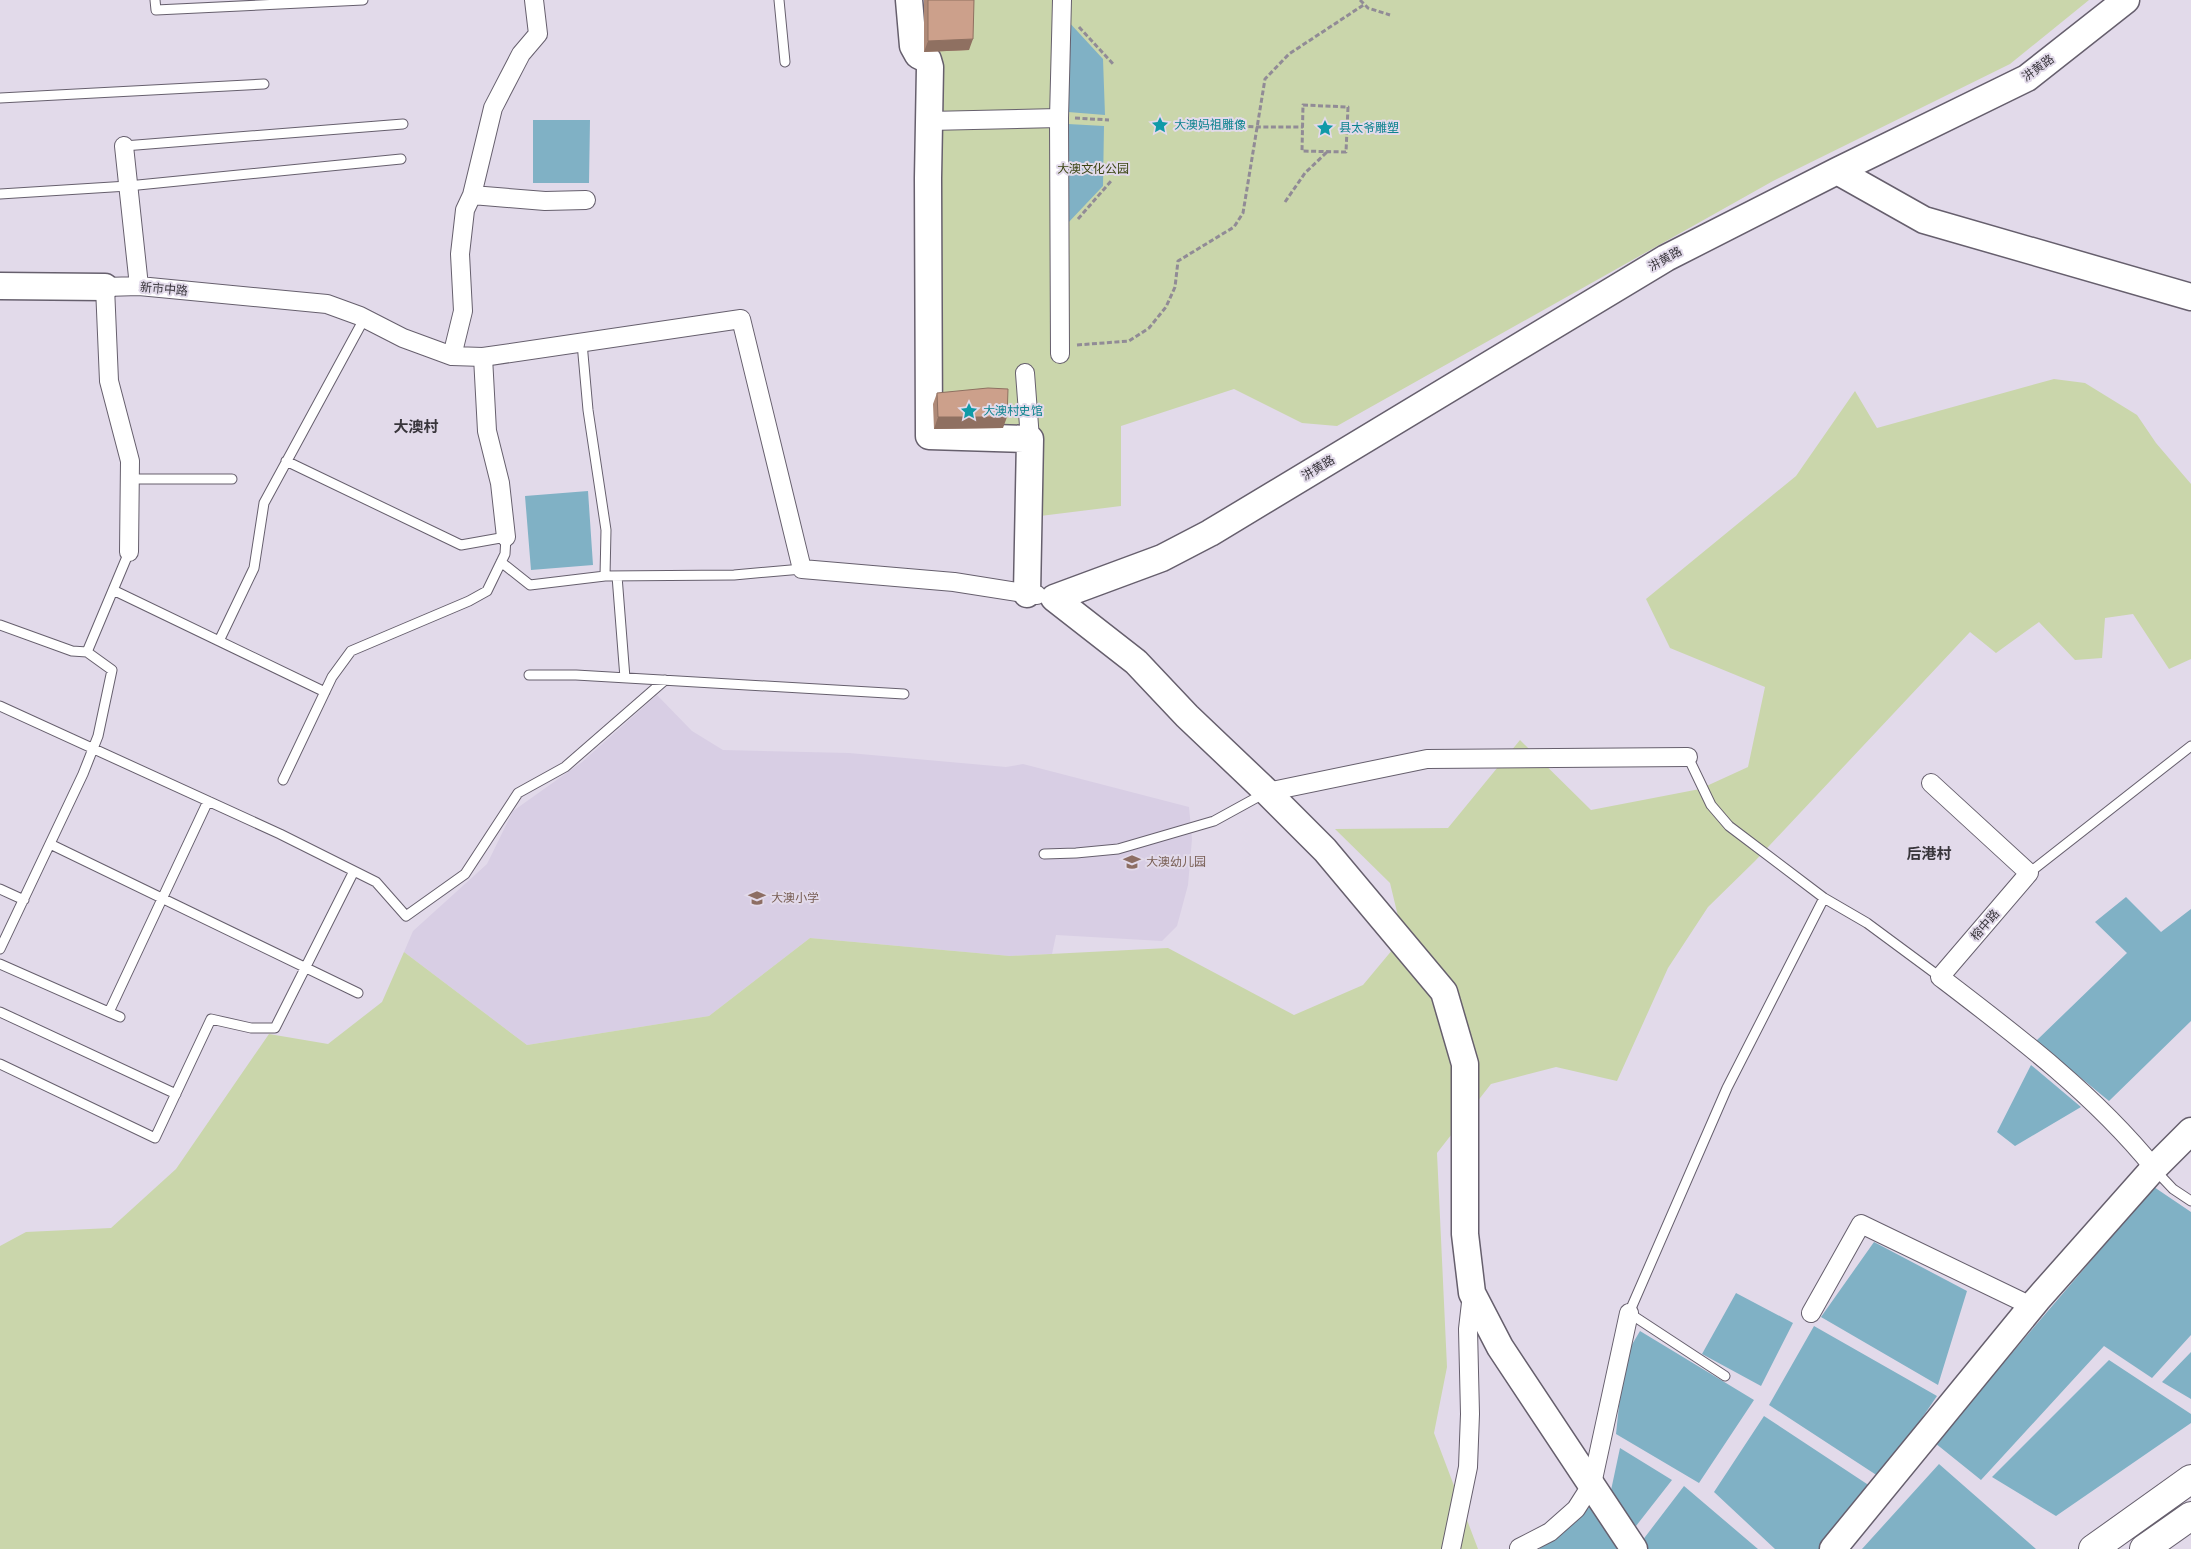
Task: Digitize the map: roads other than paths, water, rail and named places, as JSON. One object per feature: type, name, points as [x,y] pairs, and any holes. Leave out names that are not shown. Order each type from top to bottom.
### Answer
[{"type":"highway","points":[[2093,1549],[2191,1479]]},
{"type":"highway","points":[[2144,1549],[2191,1516]]},
{"type":"main road","points":[[909,0],[913,46],[918,55],[928,60],[930,67],[929,436],[1030,440],[1026,594]]},
{"type":"main road","name":"汫黄路","points":[[1054,598],[1162,558],[1210,533],[1666,258],[1837,171],[2027,78],[2126,0]]},
{"type":"main road","points":[[1837,171],[1924,220],[2191,297]]},
{"type":"main road","name":"新市中路","points":[[0,286],[105,286]]},
{"type":"main road","points":[[1054,598],[1136,662],[1187,716],[1325,850],[1444,992],[1466,1064],[1465,1234],[1472,1293],[1500,1347],[1634,1549]]},
{"type":"main road","points":[[1833,1549],[2031,1306],[2154,1168],[2191,1131]]},
{"type":"street","points":[[452,356],[463,312],[460,254],[465,210],[472,195],[493,108],[521,54],[538,34],[534,0]]},
{"type":"street","points":[[1060,349],[1059,118],[1062,3]]},
{"type":"street","points":[[929,121],[1059,118]]},
{"type":"street","points":[[124,146],[139,286]]},
{"type":"street","points":[[472,195],[546,201],[586,200]]},
{"type":"street","points":[[105,286],[109,381],[130,460],[129,552]]},
{"type":"street","name":"新市中路","points":[[105,286],[139,286],[327,304],[403,338],[452,356],[483,357],[741,319],[802,569]]},
{"type":"street","points":[[483,357],[487,431],[500,483],[506,537]]},
{"type":"street","points":[[1025,373],[1030,440]]},
{"type":"street","points":[[802,569],[954,582],[1054,598]]},
{"type":"street","points":[[1267,792],[1427,759],[1688,757]]},
{"type":"street","points":[[1931,783],[2029,872]]},
{"type":"street","name":"榕中路","points":[[1940,977],[2029,872]]},
{"type":"street","points":[[1940,977],[2024,1040],[2095,1104],[2134,1144],[2154,1168]]},
{"type":"street","points":[[1811,1313],[1861,1224],[2031,1306]]},
{"type":"street","points":[[1451,1549],[1468,1468],[1470,1414],[1468,1329],[1472,1293]]},
{"type":"street","points":[[1519,1548],[1550,1532],[1576,1509],[1592,1484],[1629,1313]]},
{"type":"lane","points":[[155,0],[156,10],[363,0]]},
{"type":"lane","points":[[779,0],[784,62]]},
{"type":"lane","points":[[0,98],[264,84]]},
{"type":"lane","points":[[124,146],[403,124]]},
{"type":"lane","points":[[0,194],[128,186],[401,159]]},
{"type":"lane","points":[[219,641],[254,568],[264,503],[364,319]]},
{"type":"lane","points":[[582,342],[588,410],[606,530],[605,576]]},
{"type":"lane","points":[[283,780],[332,677],[351,651],[469,601],[487,591],[505,554],[506,537],[461,545],[286,461]]},
{"type":"lane","points":[[129,479],[232,479]]},
{"type":"lane","points":[[87,652],[129,552]]},
{"type":"lane","points":[[501,562],[530,585],[605,576],[734,575],[802,569]]},
{"type":"lane","points":[[617,576],[625,678]]},
{"type":"lane","points":[[113,590],[325,692]]},
{"type":"lane","points":[[0,625],[72,651],[87,652],[112,670],[98,736],[50,844],[0,949]]},
{"type":"lane","points":[[529,675],[576,675],[904,694]]},
{"type":"lane","points":[[0,706],[208,800],[376,882],[406,916],[464,874],[518,793],[565,767],[665,680]]},
{"type":"lane","points":[[2029,872],[2191,746]]},
{"type":"lane","points":[[1688,757],[1710,805],[1729,826],[1824,898],[1875,929],[1940,977]]},
{"type":"lane","points":[[1044,854],[1076,854],[1118,848],[1214,821],[1267,792]]},
{"type":"lane","points":[[109,1012],[208,800]]},
{"type":"lane","points":[[50,844],[358,993]]},
{"type":"lane","points":[[0,1064],[155,1138],[211,1019],[251,1028],[275,1028],[354,871]]},
{"type":"lane","points":[[0,889],[24,900]]},
{"type":"lane","points":[[1725,1376],[1629,1313],[1727,1088],[1824,898]]},
{"type":"lane","points":[[0,964],[120,1017]]},
{"type":"lane","points":[[0,1012],[176,1094]]},
{"type":"lane","points":[[2154,1168],[2173,1189],[2191,1201]]},
{"type":"water","points":[[1067,20],[1103,59],[1105,115],[1068,112]]},
{"type":"water","points":[[533,120],[590,120],[589,183],[533,183]]},
{"type":"water","points":[[1068,124],[1104,126],[1103,186],[1067,224]]},
{"type":"water","points":[[588,491],[593,565],[531,570],[525,496]]},
{"type":"water","points":[[2126,897],[2161,932],[2191,909],[2191,1021],[2109,1101],[2036,1041],[2127,953],[2095,922]]},
{"type":"water","points":[[2031,1065],[2081,1107],[2015,1146],[1997,1132]]},
{"type":"water","points":[[2154,1187],[2191,1212],[2191,1335],[2152,1378],[2104,1346],[1981,1480],[1935,1443]]},
{"type":"water","points":[[1874,1242],[1967,1291],[1938,1385],[1821,1317]]},
{"type":"water","points":[[1736,1293],[1793,1323],[1761,1386],[1702,1354]]},
{"type":"water","points":[[1814,1326],[1937,1396],[1881,1478],[1769,1405]]},
{"type":"water","points":[[1640,1331],[1754,1400],[1699,1483],[1616,1434],[1624,1358]]},
{"type":"water","points":[[2191,1352],[2191,1399],[2162,1382]]},
{"type":"water","points":[[2109,1360],[2191,1414],[2191,1423],[2056,1516],[1992,1477]]},
{"type":"water","points":[[1764,1416],[1870,1486],[1819,1549],[1775,1549],[1714,1492]]},
{"type":"water","points":[[1620,1448],[1672,1480],[1636,1526],[1610,1495]]},
{"type":"water","points":[[1939,1464],[2036,1549],[1862,1549]]},
{"type":"water","points":[[1684,1486],[1758,1549],[1648,1549],[1642,1541]]},
{"type":"water","points":[[1591,1506],[1617,1549],[1539,1549]]},
{"type":"place","name":"大澳妈祖雕像","points":[[1160,125]]},
{"type":"place","name":"县太爷雕塑","points":[[1325,128]]},
{"type":"place","name":"大澳村史馆","points":[[969,411]]},
{"type":"place","name":"大澳幼儿园","points":[[1132,862]]},
{"type":"place","name":"大澳小学","points":[[757,898]]},
{"type":"district","name":"大澳村","points":[[416,427]]},
{"type":"district","name":"后港村","points":[[1929,854]]},
{"type":"park label","name":"大澳文化公园","points":[[1093,169]]}]
